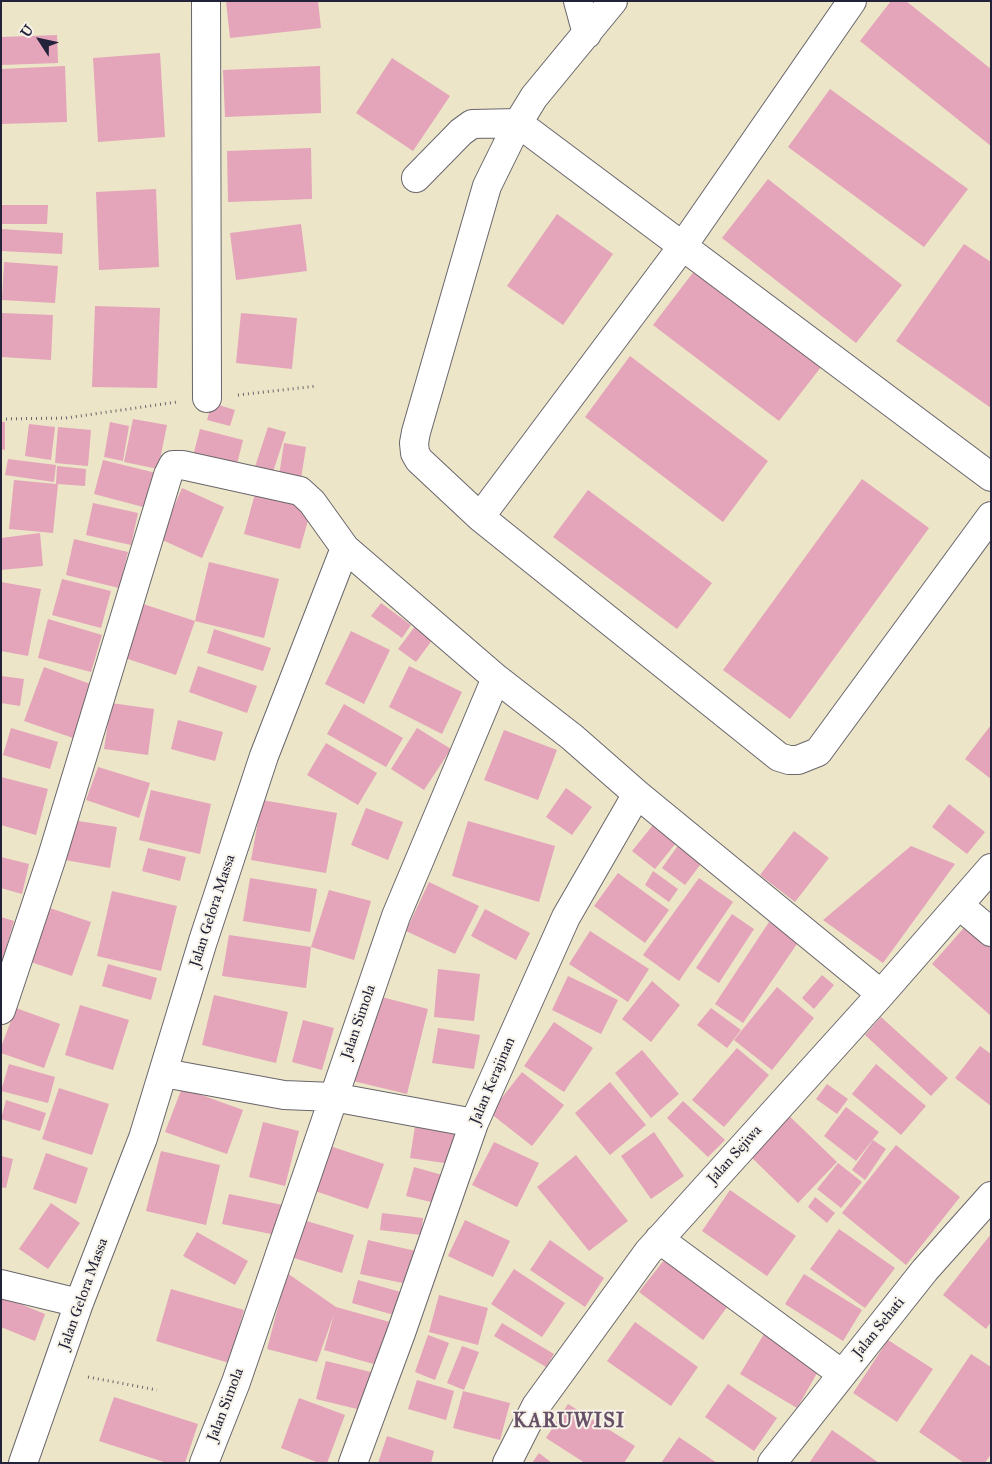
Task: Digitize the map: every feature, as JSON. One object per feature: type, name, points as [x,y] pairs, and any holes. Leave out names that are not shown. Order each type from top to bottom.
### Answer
[{"type":"street","points":[[206,1],[207,398]]},
{"type":"street","points":[[578,1],[587,34]]},
{"type":"street","points":[[613,1],[534,97],[495,167],[481,203],[414,443],[416,453],[423,465],[480,517],[779,757],[789,760],[798,760],[811,755],[818,752],[823,746],[991,516]]},
{"type":"street","points":[[480,517],[682,247],[852,1]]},
{"type":"street","points":[[416,178],[461,132],[472,124],[518,123],[991,477]]},
{"type":"street","points":[[1,1010],[51,860],[168,475],[173,465],[182,465],[300,492],[312,502],[345,548],[496,678],[572,737],[637,794],[881,994]]},
{"type":"street","name":"Jalan Gelora Massa","points":[[23,1463],[79,1303],[143,1138],[203,941],[264,756],[345,548]]},
{"type":"street","name":"Jalan Simola","points":[[204,1463],[236,1382],[396,916],[496,678]]},
{"type":"street","name":"Jalan Kerajinan","points":[[353,1463],[474,1123],[566,917],[637,794]]},
{"type":"street","name":"Jalan Sejiwa","points":[[506,1463],[536,1406],[631,1274],[659,1240],[881,994],[991,868]]},
{"type":"street","points":[[959,905],[991,932]]},
{"type":"street","points":[[164,1073],[284,1095],[334,1098],[474,1123]]},
{"type":"street","name":"Jalan Sehati","points":[[772,1463],[925,1270],[991,1196]]},
{"type":"street","points":[[659,1240],[842,1374]]},
{"type":"street","points":[[1,1284],[79,1303]]},
{"type":"path","points":[[1,419],[66,418],[207,398],[317,386]]},
{"type":"path","points":[[55,1371],[157,1390]]},
{"type":"building","points":[[226,1],[318,1],[321,28],[230,38]]},
{"type":"building","points":[[891,1],[906,1],[991,69],[991,146],[860,41]]},
{"type":"building","points":[[57,35],[58,63],[1,65],[1,37]]},
{"type":"building","points":[[160,53],[165,137],[98,142],[93,58]]},
{"type":"building","points":[[392,58],[450,96],[413,151],[356,113]]},
{"type":"building","points":[[65,66],[67,122],[1,124],[1,69]]},
{"type":"building","points":[[320,66],[321,113],[225,117],[223,70]]},
{"type":"building","points":[[830,89],[968,189],[924,247],[788,147]]},
{"type":"building","points":[[311,148],[312,199],[228,202],[227,151]]},
{"type":"building","points":[[768,179],[902,285],[856,343],[722,238]]},
{"type":"building","points":[[156,189],[159,267],[99,270],[96,192]]},
{"type":"building","points":[[1,205],[48,205],[47,224],[1,224]]},
{"type":"building","points":[[557,214],[613,254],[563,325],[507,286]]},
{"type":"building","points":[[301,224],[307,271],[236,280],[230,233]]},
{"type":"building","points":[[1,229],[63,233],[62,254],[1,251]]},
{"type":"building","points":[[964,244],[991,262],[991,408],[896,341]]},
{"type":"building","points":[[4,262],[58,266],[55,303],[2,300]]},
{"type":"building","points":[[698,266],[825,362],[779,421],[653,325]]},
{"type":"building","points":[[95,306],[160,308],[157,388],[92,387]]},
{"type":"building","points":[[1,313],[53,315],[51,360],[1,357]]},
{"type":"building","points":[[241,313],[297,318],[292,369],[236,363]]},
{"type":"building","points":[[630,356],[768,461],[723,522],[585,417]]},
{"type":"building","points":[[212,403],[235,410],[230,426],[207,420]]},
{"type":"building","points":[[133,419],[167,425],[158,469],[124,462]]},
{"type":"building","points":[[1,422],[5,422],[5,450],[1,449]]},
{"type":"building","points":[[110,422],[129,426],[123,461],[104,457]]},
{"type":"building","points":[[29,424],[55,427],[51,460],[25,456]]},
{"type":"building","points":[[58,427],[91,430],[88,466],[55,463]]},
{"type":"building","points":[[268,427],[286,432],[272,475],[254,470]]},
{"type":"building","points":[[200,429],[243,440],[236,468],[193,456]]},
{"type":"building","points":[[284,443],[306,447],[300,485],[278,482]]},
{"type":"building","points":[[8,459],[56,465],[54,482],[5,475]]},
{"type":"building","points":[[103,460],[156,473],[147,508],[94,494]]},
{"type":"building","points":[[57,466],[86,469],[85,486],[58,484],[53,533],[9,529],[14,480],[56,484]]},
{"type":"building","points":[[862,479],[929,528],[790,719],[723,670]]},
{"type":"building","points":[[182,488],[224,507],[202,558],[160,539]]},
{"type":"building","points":[[256,490],[312,506],[300,549],[244,534]]},
{"type":"building","points":[[588,490],[712,583],[677,629],[553,537]]},
{"type":"building","points":[[93,503],[138,513],[131,545],[86,535]]},
{"type":"building","points":[[40,533],[43,566],[1,570],[1,538]]},
{"type":"building","points":[[74,539],[128,552],[119,588],[66,575]]},
{"type":"building","points":[[209,562],[279,579],[264,638],[195,621]]},
{"type":"building","points":[[62,579],[111,591],[101,628],[52,615]]},
{"type":"building","points":[[1,582],[41,589],[28,656],[1,651]]},
{"type":"building","points":[[140,603],[195,621],[176,675],[122,657]]},
{"type":"building","points":[[381,603],[411,625],[402,638],[371,616]]},
{"type":"building","points":[[48,619],[102,635],[91,672],[38,658]]},
{"type":"building","points":[[416,625],[433,639],[416,662],[398,649]]},
{"type":"building","points":[[214,629],[271,648],[263,671],[207,653]]},
{"type":"building","points":[[351,631],[390,650],[364,704],[325,684]]},
{"type":"building","points":[[198,666],[257,686],[247,713],[189,692]]},
{"type":"building","points":[[409,666],[462,692],[442,734],[389,707]]},
{"type":"building","points":[[44,667],[93,685],[73,738],[24,721]]},
{"type":"building","points":[[1,676],[24,679],[20,706],[1,703]]},
{"type":"building","points":[[111,703],[154,709],[148,755],[104,749]]},
{"type":"building","points":[[344,704],[403,738],[386,767],[327,734]]},
{"type":"building","points":[[178,720],[223,732],[215,761],[171,749]]},
{"type":"building","points":[[991,725],[991,779],[965,759]]},
{"type":"building","points":[[11,728],[58,742],[50,769],[3,755]]},
{"type":"building","points":[[417,728],[451,749],[424,790],[391,769]]},
{"type":"building","points":[[504,730],[557,750],[538,800],[484,780]]},
{"type":"building","points":[[326,743],[377,773],[358,805],[307,775]]},
{"type":"building","points":[[98,767],[150,783],[139,818],[86,800]]},
{"type":"building","points":[[1,777],[48,789],[36,835],[1,825]]},
{"type":"building","points":[[566,788],[592,807],[572,835],[546,817]]},
{"type":"building","points":[[151,790],[211,804],[200,854],[139,840]]},
{"type":"building","points":[[262,800],[337,813],[326,873],[251,860]]},
{"type":"building","points":[[949,804],[985,832],[967,854],[932,827]]},
{"type":"building","points":[[366,808],[403,822],[388,860],[351,845]]},
{"type":"building","points":[[72,820],[117,827],[110,868],[65,860]]},
{"type":"building","points":[[468,821],[555,846],[539,902],[452,876]]},
{"type":"building","points":[[653,825],[676,843],[655,869],[632,851]]},
{"type":"building","points":[[794,831],[829,858],[795,902],[760,875]]},
{"type":"building","points":[[679,844],[703,861],[685,885],[662,868]]},
{"type":"building","points":[[911,846],[955,864],[883,963],[823,920]]},
{"type":"building","points":[[148,848],[186,857],[180,881],[142,871]]},
{"type":"building","points":[[1,857],[29,864],[22,894],[1,888]]},
{"type":"building","points":[[653,871],[678,889],[669,902],[645,885]]},
{"type":"building","points":[[618,873],[669,910],[645,943],[594,906]]},
{"type":"building","points":[[250,878],[317,889],[310,932],[243,921]]},
{"type":"building","points":[[699,878],[733,902],[679,981],[643,955]]},
{"type":"building","points":[[429,882],[479,906],[455,954],[406,931]]},
{"type":"building","points":[[329,890],[371,901],[354,960],[311,947]]},
{"type":"building","points":[[112,891],[177,906],[161,971],[97,956]]},
{"type":"building","points":[[44,906],[91,922],[72,976],[25,960]]},
{"type":"building","points":[[485,909],[530,933],[516,960],[471,936]]},
{"type":"building","points":[[732,914],[754,929],[719,983],[696,968]]},
{"type":"building","points":[[1,917],[14,921],[2,962],[1,962]]},
{"type":"building","points":[[769,922],[799,941],[743,1023],[715,1004]]},
{"type":"building","points":[[969,922],[991,942],[990,1015],[932,964]]},
{"type":"building","points":[[590,931],[649,969],[628,1002],[569,964]]},
{"type":"building","points":[[229,935],[311,947],[306,988],[222,976]]},
{"type":"building","points":[[108,964],[157,978],[151,1000],[102,986]]},
{"type":"building","points":[[438,969],[480,974],[474,1021],[434,1017]]},
{"type":"building","points":[[822,975],[834,985],[814,1009],[802,998]]},
{"type":"building","points":[[568,976],[618,1000],[601,1034],[552,1010]]},
{"type":"building","points":[[652,981],[680,1005],[651,1042],[622,1019]]},
{"type":"building","points":[[777,987],[814,1018],[772,1070],[734,1040]]},
{"type":"building","points":[[214,995],[288,1012],[276,1063],[202,1045]]},
{"type":"building","points":[[374,995],[428,1009],[407,1094],[353,1081]]},
{"type":"building","points":[[80,1005],[129,1020],[113,1070],[65,1055]]},
{"type":"building","points":[[16,1008],[60,1024],[44,1068],[1,1053],[1,1047]]},
{"type":"building","points":[[711,1008],[741,1030],[727,1048],[697,1025]]},
{"type":"building","points":[[881,1017],[948,1078],[931,1096],[865,1035]]},
{"type":"building","points":[[303,1020],[334,1028],[322,1070],[292,1062]]},
{"type":"building","points":[[554,1022],[593,1048],[564,1092],[524,1066]]},
{"type":"building","points":[[438,1028],[480,1035],[474,1069],[432,1063]]},
{"type":"building","points":[[980,1046],[991,1054],[991,1106],[955,1078]]},
{"type":"building","points":[[737,1048],[769,1075],[724,1127],[692,1100]]},
{"type":"building","points":[[642,1050],[679,1094],[651,1118],[615,1073]]},
{"type":"building","points":[[9,1064],[55,1077],[48,1103],[1,1091]]},
{"type":"building","points":[[876,1064],[926,1106],[901,1135],[852,1094]]},
{"type":"building","points":[[522,1072],[564,1105],[532,1146],[490,1113]]},
{"type":"building","points":[[610,1082],[646,1125],[610,1155],[575,1113]]},
{"type":"building","points":[[827,1084],[848,1099],[837,1114],[816,1099]]},
{"type":"building","points":[[59,1088],[109,1104],[92,1155],[42,1139]]},
{"type":"building","points":[[182,1088],[243,1110],[227,1154],[165,1132]]},
{"type":"building","points":[[6,1100],[46,1113],[40,1131],[1,1119]]},
{"type":"building","points":[[683,1101],[725,1140],[708,1157],[667,1118]]},
{"type":"building","points":[[846,1107],[879,1132],[856,1161],[824,1136]]},
{"type":"building","points":[[782,1109],[837,1162],[798,1203],[743,1149]]},
{"type":"building","points":[[416,1120],[457,1126],[451,1164],[410,1158]]},
{"type":"building","points":[[263,1122],[299,1131],[285,1186],[249,1177]]},
{"type":"building","points":[[654,1132],[684,1176],[651,1199],[621,1156]]},
{"type":"building","points":[[873,1140],[886,1149],[865,1180],[852,1170]]},
{"type":"building","points":[[494,1142],[539,1163],[517,1207],[472,1185]]},
{"type":"building","points":[[896,1145],[960,1197],[906,1265],[842,1213]]},
{"type":"building","points":[[330,1146],[384,1164],[368,1209],[315,1191]]},
{"type":"building","points":[[161,1151],[220,1165],[206,1225],[146,1211]]},
{"type":"building","points":[[46,1153],[88,1168],[76,1204],[33,1189]]},
{"type":"building","points":[[576,1155],[628,1221],[589,1251],[537,1187]]},
{"type":"building","points":[[1,1156],[13,1159],[6,1188],[1,1187]]},
{"type":"building","points":[[838,1163],[862,1182],[841,1208],[817,1189]]},
{"type":"building","points":[[414,1167],[442,1175],[435,1203],[406,1196]]},
{"type":"building","points":[[730,1190],[796,1236],[767,1276],[702,1231]]},
{"type":"building","points":[[229,1194],[283,1205],[276,1235],[222,1224]]},
{"type":"building","points":[[815,1197],[835,1213],[827,1223],[808,1207]]},
{"type":"building","points":[[51,1203],[80,1223],[48,1269],[19,1249]]},
{"type":"building","points":[[382,1213],[423,1218],[421,1235],[380,1230]]},
{"type":"building","points":[[303,1220],[354,1235],[342,1273],[291,1257]]},
{"type":"building","points":[[465,1220],[510,1241],[493,1277],[448,1256]]},
{"type":"building","points":[[839,1229],[895,1268],[865,1308],[810,1269]]},
{"type":"building","points":[[197,1232],[248,1261],[235,1285],[183,1256]]},
{"type":"building","points":[[991,1234],[991,1322],[986,1329],[943,1295]]},
{"type":"building","points":[[368,1240],[420,1252],[412,1285],[360,1274]]},
{"type":"building","points":[[550,1240],[604,1278],[585,1307],[530,1270]]},
{"type":"building","points":[[668,1255],[730,1303],[703,1340],[639,1292]]},
{"type":"building","points":[[514,1269],[565,1303],[542,1337],[491,1304]]},
{"type":"building","points":[[287,1273],[336,1307],[397,1324],[384,1367],[324,1350],[334,1314],[317,1362],[267,1349]]},
{"type":"building","points":[[804,1274],[862,1310],[843,1341],[785,1304]]},
{"type":"building","points":[[358,1280],[408,1294],[401,1317],[352,1303]]},
{"type":"building","points":[[171,1289],[244,1310],[229,1363],[156,1341]]},
{"type":"building","points":[[439,1295],[488,1308],[478,1345],[429,1332]]},
{"type":"building","points":[[3,1297],[45,1314],[35,1341],[1,1327],[1,1301]]},
{"type":"building","points":[[635,1322],[698,1367],[671,1406],[607,1361]]},
{"type":"building","points":[[502,1323],[554,1354],[546,1367],[494,1336]]},
{"type":"building","points":[[764,1334],[820,1368],[797,1408],[740,1374]]},
{"type":"building","points":[[428,1335],[449,1343],[435,1380],[415,1372]]},
{"type":"building","points":[[888,1340],[933,1369],[897,1422],[853,1393]]},
{"type":"building","points":[[462,1346],[479,1352],[464,1390],[447,1383]]},
{"type":"building","points":[[971,1354],[991,1367],[991,1454],[985,1463],[964,1463],[919,1432]]},
{"type":"building","points":[[326,1361],[371,1372],[361,1410],[316,1399]]},
{"type":"building","points":[[417,1380],[454,1391],[446,1420],[408,1409]]},
{"type":"building","points":[[728,1384],[777,1418],[754,1451],[705,1417]]},
{"type":"building","points":[[463,1391],[510,1403],[500,1440],[453,1428]]},
{"type":"building","points":[[114,1397],[198,1424],[185,1463],[167,1463],[99,1441]]},
{"type":"building","points":[[299,1398],[345,1415],[327,1463],[319,1463],[281,1448]]},
{"type":"building","points":[[568,1404],[635,1446],[624,1463],[585,1463],[546,1438]]},
{"type":"building","points":[[832,1430],[879,1463],[809,1463]]},
{"type":"building","points":[[387,1436],[434,1451],[431,1463],[378,1463]]},
{"type":"building","points":[[679,1437],[717,1463],[661,1463]]},
{"type":"building","points":[[539,1453],[552,1463],[532,1463]]},
{"type":"district","name":"KARUWISI","points":[[569,1422]]}]
